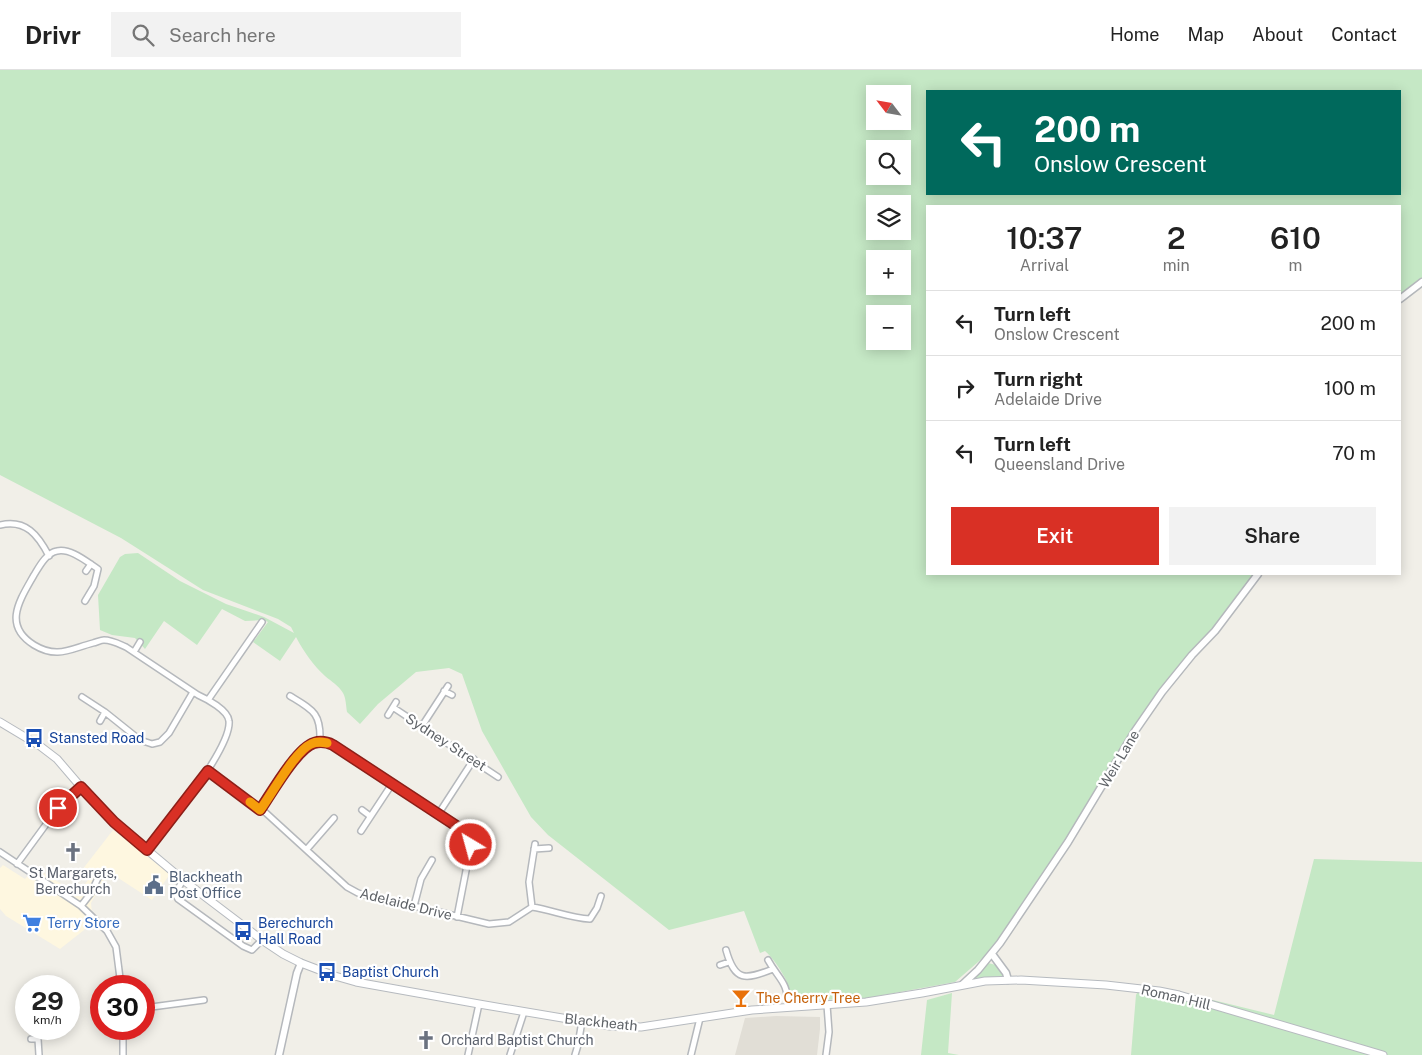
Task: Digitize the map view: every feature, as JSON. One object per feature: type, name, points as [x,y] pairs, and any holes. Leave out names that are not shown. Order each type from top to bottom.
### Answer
[{"type":"main road","name":"Blackheath","points":[[0,722],[40,746],[57,759],[114,822],[183,880],[262,940],[301,963],[356,982],[610,1026],[641,1028],[752,1010],[866,1002],[963,984]]},
{"type":"main road","name":"Roman Hill","points":[[963,984],[985,980],[1008,980],[1090,984],[1159,991],[1179,995],[1382,1055]]},
{"type":"street","points":[[1401,298],[1422,282]]},
{"type":"street","points":[[0,525],[15,523],[27,528],[39,537],[49,556]]},
{"type":"street","points":[[85,601],[94,586],[98,569],[66,551],[56,551],[41,563],[17,606],[17,626],[26,639],[41,648],[58,653],[103,640],[116,642],[208,700],[227,714],[229,722],[225,741],[208,771],[147,850]]},
{"type":"street","points":[[86,571],[90,564]]},
{"type":"street","name":"Weir Lane","points":[[963,984],[992,954],[1068,842],[1135,731],[1162,692],[1215,631],[1257,575]]},
{"type":"street","points":[[208,700],[262,622]]},
{"type":"street","points":[[252,624],[258,628]]},
{"type":"street","points":[[134,652],[140,642]]},
{"type":"street","points":[[422,726],[446,688],[452,695]]},
{"type":"street","points":[[82,697],[105,712],[140,740],[152,744],[160,742],[169,732],[193,692]]},
{"type":"street","points":[[300,702],[304,695]]},
{"type":"street","points":[[290,696],[312,710],[318,718],[320,742]]},
{"type":"street","name":"Sydney Street","points":[[388,715],[396,702]]},
{"type":"street","name":"Sydney Street","points":[[394,708],[474,759],[498,777]]},
{"type":"street","points":[[100,721],[105,712]]},
{"type":"street","points":[[260,810],[295,759],[305,748],[312,743],[320,742],[333,745],[439,813],[464,831],[470,839],[471,845],[457,916]]},
{"type":"street","points":[[439,813],[474,759]]},
{"type":"street","name":"Adelaide Drive","points":[[208,771],[260,810],[307,849],[347,887],[358,894],[386,902],[414,906],[489,924],[509,922],[532,907]]},
{"type":"street","points":[[360,831],[392,784]]},
{"type":"street","points":[[17,864],[53,814],[81,787]]},
{"type":"street","points":[[362,810],[370,816]]},
{"type":"street","points":[[307,849],[332,819],[326,816]]},
{"type":"street","points":[[549,848],[535,846],[529,882],[532,907],[556,911],[574,918],[590,919],[601,896]]},
{"type":"street","points":[[0,852],[81,906],[107,931],[116,947],[120,975]]},
{"type":"street","points":[[414,906],[421,880],[432,860]]},
{"type":"street","points":[[81,906],[91,893],[98,878]]},
{"type":"street","points":[[183,880],[175,894],[178,899],[243,946],[252,950],[262,940]]},
{"type":"street","points":[[726,950],[729,962],[736,972],[747,977],[754,977],[773,970]]},
{"type":"street","points":[[992,954],[1006,973],[1008,980]]},
{"type":"street","points":[[768,960],[773,970],[783,981],[788,996],[788,1007]]},
{"type":"street","points":[[720,965],[729,962]]},
{"type":"street","points":[[278,1055],[297,972],[301,963]]},
{"type":"street","points":[[155,1006],[199,999]]},
{"type":"street","points":[[468,1055],[479,1004]]},
{"type":"street","points":[[826,1055],[828,1032],[827,1004]]},
{"type":"street","points":[[510,1055],[524,1012]]},
{"type":"street","points":[[691,1055],[700,1018]]},
{"type":"street","points":[[575,1055],[582,1021]]},
{"type":"street","points":[[38,1040],[39,1055]]},
{"type":"street","points":[[123,1040],[123,1055]]},
{"type":"shaded area","points":[[113,830],[170,874],[152,900],[109,872],[91,903],[93,923],[60,949],[6,916],[0,909],[0,868],[3,865],[25,879],[35,868],[78,894],[88,880],[82,870]]},
{"type":"shaded area","points":[[776,1016],[820,1017],[817,1055],[735,1055],[745,1018]]},
{"type":"green space","points":[[0,70],[1422,70],[1422,282],[1401,298],[1401,205],[926,205],[926,575],[1257,575],[1162,692],[1000,943],[955,982],[867,998],[796,1001],[790,993],[785,978],[774,960],[765,951],[760,953],[744,911],[669,930],[548,835],[531,817],[482,731],[462,674],[449,668],[416,672],[378,704],[360,724],[347,712],[345,697],[341,690],[317,668],[305,653],[296,637],[280,661],[253,642],[268,622],[264,620],[245,621],[222,609],[197,645],[164,621],[145,649],[135,638],[112,635],[100,630],[98,595],[120,557],[125,554],[138,553],[180,581],[226,604],[264,617],[294,633],[291,627],[278,619],[203,590],[121,538],[0,475]]},
{"type":"green space","points":[[1314,859],[1422,862],[1422,1055],[1131,1055],[1136,995],[1141,985],[1172,990],[1274,1015]]},
{"type":"green space","points":[[988,963],[996,965],[1003,976],[972,979]]},
{"type":"green space","points":[[952,993],[948,1053],[959,1055],[921,1055],[927,1000]]},
{"type":"slow traffic","points":[[250,802],[260,810],[295,759],[305,748],[312,743],[327,743]]},
{"type":"place","name":"Stansted Road","points":[[34,738]]},
{"type":"place","name":"St Margarets, Berechurch","points":[[73,852]]},
{"type":"place","name":"Blackheath Post Office","points":[[154,885]]},
{"type":"place","name":"Terry Store","points":[[32,923]]},
{"type":"place","name":"Berechurch Hall Road","points":[[243,931]]},
{"type":"place","name":"Baptist Church","points":[[327,972]]},
{"type":"place","name":"The Cherry Tree","points":[[741,998]]},
{"type":"place","name":"Orchard Baptist Church","points":[[426,1040]]},
{"type":"route","points":[[58,808],[81,787],[114,822],[147,850],[208,771],[260,810],[295,759],[305,748],[312,743],[327,742],[439,813],[467,834],[471,845]]}]
